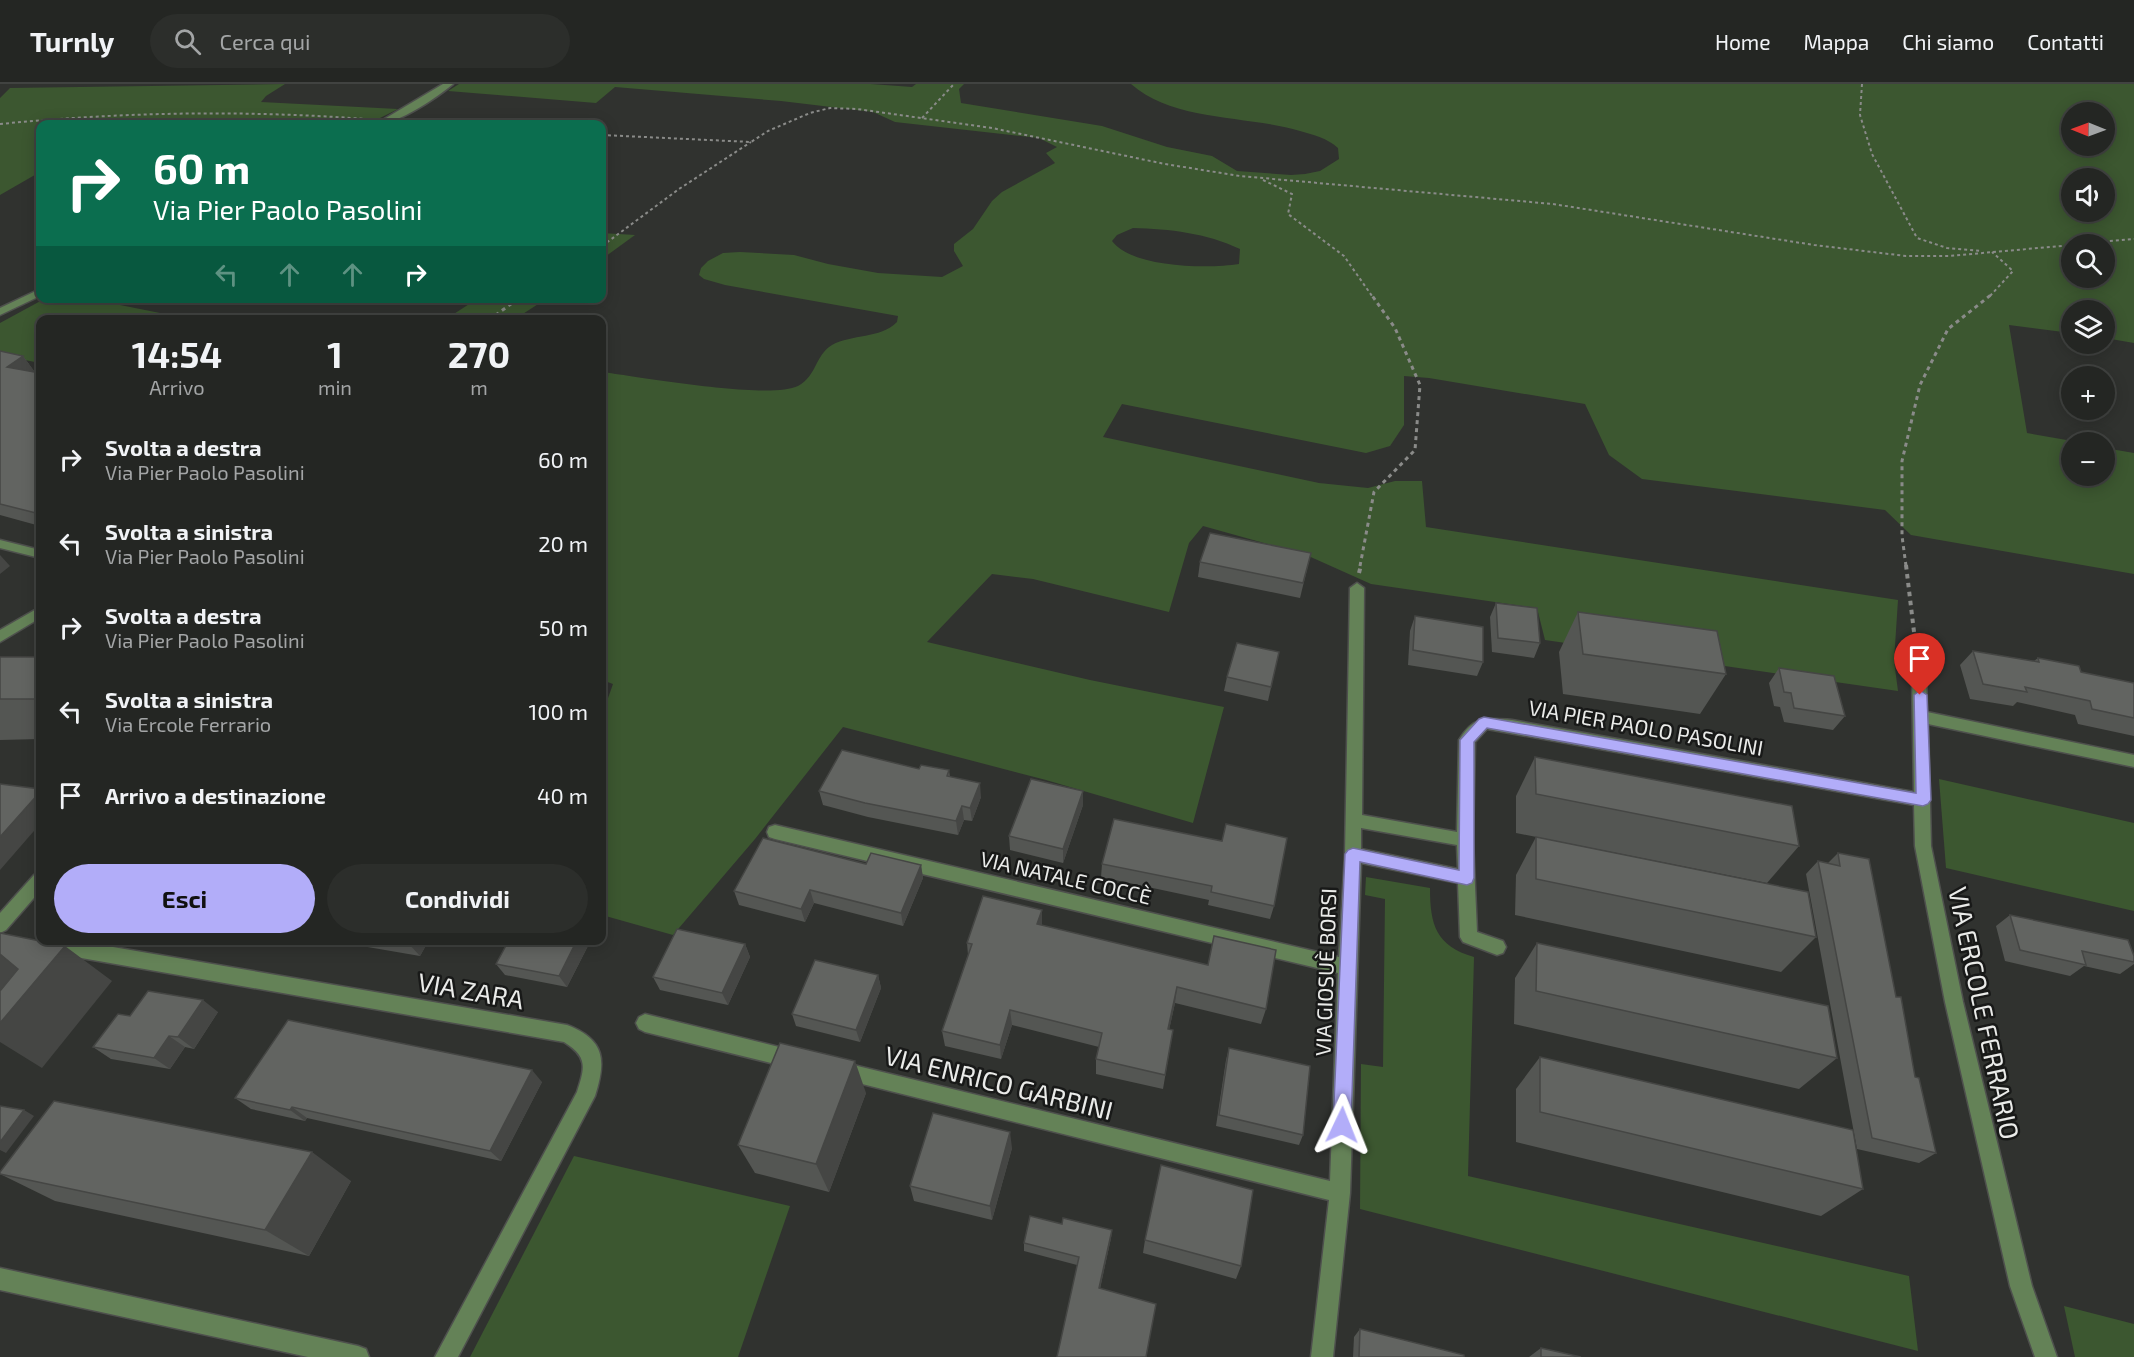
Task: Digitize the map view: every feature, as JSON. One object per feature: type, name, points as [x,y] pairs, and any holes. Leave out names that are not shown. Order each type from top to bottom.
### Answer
[{"type":"street","points":[[389,120],[449,84]]},
{"type":"street","points":[[0,312],[36,293]]},
{"type":"street","points":[[0,544],[36,553]]},
{"type":"street","name":"VIA GIOSUÈ BORSI","points":[[1322,1357],[1340,1193],[1353,854],[1357,588]]},
{"type":"street","points":[[0,638],[36,615]]},
{"type":"street","name":"VIA ERCOLE FERRARIO","points":[[1919,673],[1922,717],[1923,846],[1954,1002],[2021,1286],[2046,1357]]},
{"type":"street","points":[[1922,717],[2134,760]]},
{"type":"street","name":"VIA PIER PAOLO PASOLINI","points":[[1497,947],[1469,938],[1465,840],[1467,740],[1484,723],[1923,800]]},
{"type":"street","points":[[1353,820],[1465,840]]},
{"type":"street","name":"VIA NATALE COCCÈ","points":[[775,832],[1347,967]]},
{"type":"street","points":[[1353,854],[1467,878]]},
{"type":"street","name":"VIA ZARA","points":[[36,887],[9,935],[36,940]]},
{"type":"street","name":"VIA ZARA","points":[[65,945],[567,1034],[582,1043],[593,1058],[592,1076],[585,1096],[446,1357]]},
{"type":"street","name":"VIA ENRICO GARBINI","points":[[645,1023],[1340,1193]]},
{"type":"street","points":[[0,1279],[358,1357]]},
{"type":"path","points":[[921,118],[954,84]]},
{"type":"path","points":[[1862,84],[1860,115],[1872,154],[1917,238],[1947,248],[1993,252],[2013,271],[1998,289],[1948,329],[1920,385],[1902,461],[1902,536],[1919,673]]},
{"type":"path","points":[[606,243],[679,189],[768,131],[810,113],[830,108],[857,109],[992,128],[1078,144],[1165,164],[1259,178],[1553,204],[1814,245],[1906,256],[2061,246]]},
{"type":"path","points":[[37,120],[204,113],[331,116],[361,120]]},
{"type":"path","points":[[0,124],[36,120]]},
{"type":"path","points":[[606,135],[751,142]]},
{"type":"path","points":[[1259,178],[1292,194],[1288,214],[1344,256],[1395,328],[1420,385],[1415,450],[1374,492],[1357,588]]},
{"type":"path","points":[[2115,241],[2134,239]]},
{"type":"path","points":[[496,315],[512,303]]},
{"type":"green space","points":[[285,84],[261,102],[398,109],[376,120],[36,120],[36,174],[0,195],[0,98],[10,88]]},
{"type":"green space","points":[[459,84],[871,84],[912,87],[916,84],[964,84],[959,89],[961,103],[1102,126],[1167,147],[1212,156],[1237,171],[1291,175],[1320,171],[1339,159],[1338,148],[1325,139],[1300,131],[1212,116],[1168,105],[1148,96],[1131,84],[2134,84],[2134,343],[2115,340],[2115,300],[2061,300],[2061,332],[2009,325],[2027,433],[2061,439],[2061,486],[2115,486],[2115,450],[2134,453],[2134,574],[1911,535],[1885,510],[1642,479],[1609,455],[1585,404],[1429,378],[1404,376],[1404,425],[1390,446],[1366,453],[1122,404],[1103,437],[1319,483],[1368,488],[1395,481],[1422,481],[1426,527],[1898,600],[1894,661],[1898,691],[1545,640],[1537,608],[1371,584],[1304,554],[1203,526],[1189,543],[1169,612],[1033,579],[992,574],[927,642],[1090,680],[1224,707],[1193,823],[1046,780],[843,727],[755,839],[673,935],[606,916],[606,704],[613,684],[606,681],[606,373],[733,389],[783,390],[798,386],[809,377],[826,349],[848,339],[882,331],[897,322],[898,316],[725,285],[704,279],[699,275],[701,268],[708,261],[723,253],[794,255],[878,273],[942,277],[963,266],[954,251],[954,244],[973,229],[992,201],[1002,192],[1055,163],[1046,153],[1057,147],[1039,138],[895,122],[873,112],[781,101],[615,87],[596,103],[448,91]],"holes":[[[1133,228],[1161,229],[1214,239],[1240,249],[1239,264],[1190,266],[1153,261],[1136,257],[1122,250],[1112,241],[1117,235]]]},
{"type":"green space","points":[[606,233],[635,235],[606,256]]},
{"type":"green space","points":[[37,303],[110,303],[170,315],[36,315],[36,362],[0,355],[0,323]]},
{"type":"green space","points":[[471,303],[540,303],[521,315],[452,315]]},
{"type":"green space","points":[[1939,779],[2134,823],[2134,911],[1946,868]]},
{"type":"green space","points":[[1366,877],[1430,888],[1434,923],[1443,940],[1451,947],[1474,957],[1468,1176],[1909,1276],[1918,1351],[1360,1209],[1361,1064],[1383,1067],[1385,899],[1365,895]]},
{"type":"green space","points":[[574,1156],[790,1206],[738,1357],[470,1357]]},
{"type":"green space","points":[[2064,1306],[2134,1324],[2134,1357],[2075,1357]]},
{"type":"building","points":[[0,351],[23,356],[7,367],[36,372],[36,513],[0,504]]},
{"type":"building","points":[[1210,533],[1311,553],[1303,583],[1200,562]]},
{"type":"building","points":[[1496,603],[1537,608],[1540,643],[1498,638]]},
{"type":"building","points":[[1578,612],[1717,631],[1726,674],[1583,654]]},
{"type":"building","points":[[1415,616],[1483,627],[1483,662],[1413,650]]},
{"type":"building","points":[[1237,643],[1279,652],[1271,687],[1227,677]]},
{"type":"building","points":[[1973,651],[2039,662],[2038,658],[2079,666],[2081,672],[2134,683],[2134,718],[2092,709],[2090,701],[2025,687],[2027,692],[1983,684]]},
{"type":"building","points":[[0,657],[36,657],[36,699],[0,699]]},
{"type":"building","points":[[1779,668],[1834,676],[1845,716],[1794,708],[1791,693],[1784,692]]},
{"type":"building","points":[[842,750],[919,769],[921,765],[949,770],[947,776],[980,783],[970,808],[962,806],[956,821],[865,803],[819,791]]},
{"type":"building","points":[[1535,757],[1792,806],[1799,846],[1536,794]]},
{"type":"building","points":[[1031,779],[1083,791],[1063,849],[1009,836]]},
{"type":"building","points":[[0,784],[36,788],[36,796],[0,837]]},
{"type":"building","points":[[1114,819],[1222,841],[1226,824],[1287,838],[1274,906],[1211,892],[1212,886],[1102,864]]},
{"type":"building","points":[[1536,837],[1808,892],[1816,937],[1536,879]]},
{"type":"building","points":[[763,838],[866,864],[871,853],[921,865],[901,913],[810,890],[801,909],[734,891]]},
{"type":"building","points":[[1838,853],[1869,859],[1896,997],[1901,997],[1915,1077],[1919,1078],[1936,1153],[1872,1138],[1818,861],[1840,866]]},
{"type":"building","points":[[983,896],[1042,910],[1037,924],[1208,965],[1214,936],[1276,950],[1266,1009],[1177,987],[1168,1029],[1173,1030],[1165,1075],[1096,1059],[1102,1033],[1010,1010],[1000,1045],[942,1031],[972,944],[967,943]]},
{"type":"building","points":[[2010,915],[2128,940],[2134,962],[2082,951],[2086,965],[2020,950]]},
{"type":"building","points":[[677,929],[745,944],[722,993],[653,977]]},
{"type":"building","points":[[0,933],[36,940],[36,945],[65,946],[0,1023],[0,991],[18,969],[0,954]]},
{"type":"building","points":[[1537,943],[1828,1006],[1837,1058],[1536,991]]},
{"type":"building","points":[[506,945],[574,945],[559,976],[496,964]]},
{"type":"building","points":[[815,960],[878,975],[856,1030],[792,1014]]},
{"type":"building","points":[[148,991],[203,1000],[178,1037],[169,1036],[154,1058],[93,1047],[118,1014],[130,1016]]},
{"type":"building","points":[[288,1020],[532,1070],[490,1151],[292,1107],[290,1110],[235,1098]]},
{"type":"building","points":[[780,1043],[855,1061],[816,1164],[738,1145]]},
{"type":"building","points":[[1229,1048],[1310,1066],[1303,1135],[1219,1115]]},
{"type":"building","points":[[1540,1057],[1853,1130],[1863,1189],[1540,1112]]},
{"type":"building","points":[[54,1101],[312,1152],[265,1230],[0,1174]]},
{"type":"building","points":[[0,1106],[24,1110],[0,1142]]},
{"type":"building","points":[[933,1113],[1010,1132],[990,1206],[910,1186]]},
{"type":"building","points":[[1161,1165],[1253,1190],[1241,1266],[1145,1240]]},
{"type":"building","points":[[1030,1216],[1062,1224],[1063,1218],[1112,1230],[1099,1288],[1156,1304],[1146,1357],[1057,1357],[1079,1257],[1024,1243]]},
{"type":"building","points":[[1360,1329],[1464,1355],[1464,1357],[1359,1357]]},
{"type":"building","points":[[1541,1348],[1581,1357],[1541,1357]]},
{"type":"route","points":[[1342,1125],[1353,854],[1467,878],[1465,840],[1467,740],[1484,723],[1535,730],[1923,800],[1920,695]]}]
